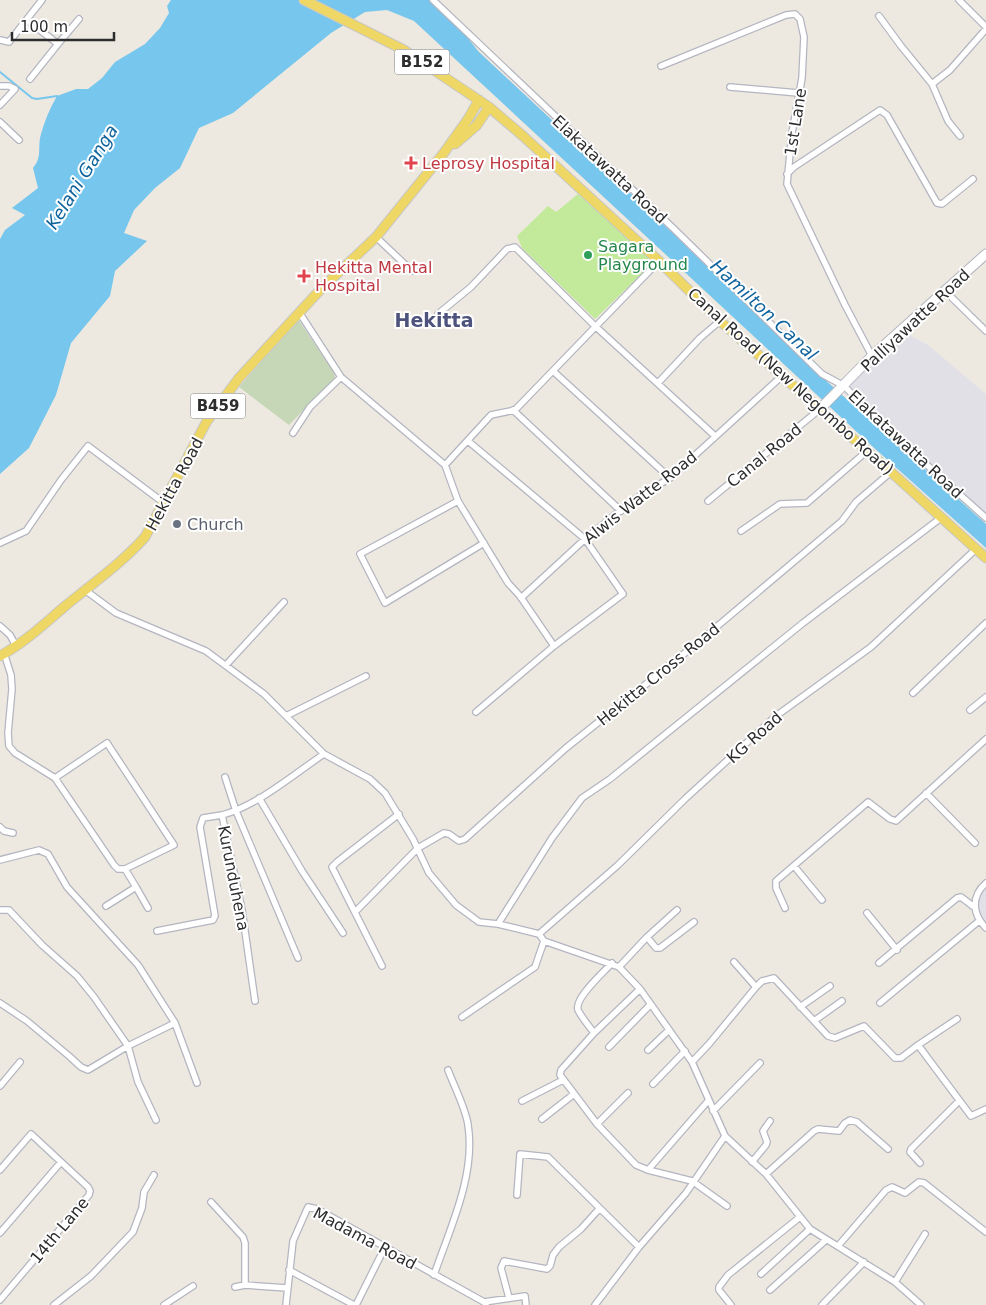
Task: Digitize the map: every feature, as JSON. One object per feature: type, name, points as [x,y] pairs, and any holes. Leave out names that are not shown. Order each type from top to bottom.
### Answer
[{"type":"main road","name":"Canal Road (New Negombo Road)","points":[[304,0],[404,50],[489,107],[659,261],[720,321],[986,558]]},
{"type":"main road","name":"Hekitta Road","points":[[2,654],[16,646],[135,548],[145,537],[207,421],[239,378],[321,289],[376,237],[443,154],[468,120],[479,100]]},
{"type":"main road","name":"Hekitta Road","points":[[443,154],[477,124],[489,107]]},
{"type":"street","points":[[0,40],[9,42],[42,0]]},
{"type":"street","name":"Elakatawatta Road","points":[[433,0],[674,229],[822,374],[844,386],[888,430],[986,518]]},
{"type":"street","points":[[932,84],[950,70],[986,28],[959,0]]},
{"type":"street","name":"1st Lane","points":[[661,66],[786,15],[794,14],[800,19],[804,37],[802,78],[798,94],[787,184],[845,305],[872,356]]},
{"type":"street","points":[[880,16],[901,46],[932,84],[948,121],[960,136]]},
{"type":"street","points":[[30,79],[79,19]]},
{"type":"street","points":[[27,20],[58,44]]},
{"type":"street","points":[[0,86],[9,86],[15,89],[0,105]]},
{"type":"street","points":[[730,87],[798,94]]},
{"type":"street","points":[[787,175],[794,167],[880,110],[887,116],[936,203],[942,204],[973,179]]},
{"type":"street","points":[[0,122],[19,140]]},
{"type":"street","points":[[376,237],[412,271]]},
{"type":"street","points":[[438,314],[471,287],[507,249],[515,247],[595,326],[715,436]]},
{"type":"street","name":"Palliyawatte Road","points":[[820,409],[872,356],[986,254]]},
{"type":"street","points":[[445,465],[491,415],[515,410],[659,261]]},
{"type":"street","points":[[945,291],[986,331]]},
{"type":"street","points":[[299,312],[341,377],[445,465],[458,501],[508,583],[521,598],[554,646]]},
{"type":"street","points":[[658,383],[700,338],[720,321]]},
{"type":"street","points":[[553,371],[670,478]]},
{"type":"street","name":"Alwis Watte Road","points":[[521,598],[585,539],[632,501],[670,478],[782,376]]},
{"type":"street","points":[[293,433],[310,407],[341,377]]},
{"type":"street","name":"Canal Road","points":[[708,501],[820,409]]},
{"type":"street","points":[[513,410],[621,511]]},
{"type":"street","points":[[468,441],[585,539],[623,594],[554,646],[476,712]]},
{"type":"street","points":[[0,544],[26,531],[61,480],[88,446],[164,503]]},
{"type":"street","points":[[741,531],[780,504],[808,503],[867,451]]},
{"type":"street","name":"Hekitta Cross Road","points":[[418,848],[444,833],[449,834],[459,842],[465,839],[566,748],[696,644],[842,521],[856,502],[891,472]]},
{"type":"street","points":[[458,501],[360,554],[385,603],[484,543]]},
{"type":"street","points":[[498,924],[552,838],[582,798],[610,779],[803,623],[942,517]]},
{"type":"street","name":"KG Road","points":[[539,934],[618,865],[686,798],[776,716],[871,647],[976,549]]},
{"type":"street","points":[[84,590],[116,613],[206,650],[264,694],[324,754],[370,779],[385,793],[399,814],[418,848],[429,873],[456,905],[478,922],[498,924],[539,934],[544,941],[619,966],[640,990],[692,1062],[724,1136],[766,1174],[810,1229],[895,1282],[921,1305]]},
{"type":"street","points":[[226,665],[284,602]]},
{"type":"street","points":[[913,692],[986,623]]},
{"type":"street","points":[[0,626],[10,635],[16,646]]},
{"type":"street","points":[[2,654],[11,675],[9,746],[15,753],[55,778],[114,866],[118,869],[125,869],[174,845],[107,743],[55,778]]},
{"type":"street","points":[[286,716],[366,676]]},
{"type":"street","points":[[970,710],[986,697]]},
{"type":"street","points":[[785,908],[776,888],[776,881],[868,802],[890,819],[896,821],[986,739]]},
{"type":"street","name":"Kurunduhena","points":[[255,1001],[242,910],[222,815],[236,811],[259,798],[324,754]]},
{"type":"street","points":[[225,777],[236,811],[298,958]]},
{"type":"street","points":[[926,793],[975,843]]},
{"type":"street","points":[[259,798],[302,871],[344,933]]},
{"type":"street","points":[[382,966],[332,867],[399,814]]},
{"type":"street","points":[[157,931],[213,920],[215,916],[200,826],[203,818],[222,815]]},
{"type":"street","points":[[0,827],[4,831],[13,833]]},
{"type":"street","points":[[355,912],[418,848]]},
{"type":"street","points":[[0,860],[39,850],[48,854],[68,888],[138,965],[175,1023],[197,1083]]},
{"type":"street","points":[[794,866],[822,900]]},
{"type":"street","points":[[125,869],[148,908]]},
{"type":"street","points":[[974,907],[980,888],[986,883]]},
{"type":"street","points":[[106,906],[136,887]]},
{"type":"street","points":[[879,963],[897,950],[957,898],[961,897],[974,907],[979,921],[986,928]]},
{"type":"street","points":[[0,910],[9,910],[42,945],[77,976],[94,997],[128,1046],[138,1082],[156,1120]]},
{"type":"street","points":[[619,966],[677,910]]},
{"type":"street","points":[[867,913],[897,950]]},
{"type":"street","points":[[880,1003],[979,921]]},
{"type":"street","points":[[647,937],[656,948],[660,948],[694,922]]},
{"type":"street","points":[[462,1017],[535,967],[544,941]]},
{"type":"street","points":[[734,962],[756,987]]},
{"type":"street","points":[[594,1033],[578,1009],[578,1004],[582,996],[612,963]]},
{"type":"street","points":[[692,1062],[756,987],[762,981],[774,978],[828,1036],[835,1038],[864,1026],[895,1058],[901,1058],[957,1019]]},
{"type":"street","points":[[800,1006],[830,986]]},
{"type":"street","points":[[640,990],[594,1033],[561,1070],[562,1080],[597,1124],[636,1165],[648,1170],[692,1181],[727,1206]]},
{"type":"street","points":[[814,1021],[842,1001]]},
{"type":"street","points":[[0,1003],[27,1021],[81,1067],[88,1070],[128,1046],[175,1023]]},
{"type":"street","points":[[609,1047],[650,1005]]},
{"type":"street","points":[[648,1050],[669,1030]]},
{"type":"street","points":[[918,1045],[971,1116],[986,1109]]},
{"type":"street","points":[[653,1084],[684,1051]]},
{"type":"street","points":[[0,1086],[20,1062]]},
{"type":"street","points":[[713,1111],[760,1063]]},
{"type":"street","points":[[434,1274],[466,1181],[470,1156],[468,1124],[448,1070]]},
{"type":"street","points":[[522,1101],[562,1080]]},
{"type":"street","points":[[597,1124],[628,1093]]},
{"type":"street","points":[[542,1119],[574,1094]]},
{"type":"street","points":[[648,1170],[708,1101]]},
{"type":"street","points":[[920,1163],[910,1152],[911,1149],[959,1101]]},
{"type":"street","points":[[766,1174],[814,1131],[818,1129],[839,1131],[850,1120],[857,1122],[888,1149]]},
{"type":"street","points":[[752,1162],[766,1145],[763,1131],[770,1121]]},
{"type":"street","name":"14th Lane","points":[[0,1170],[31,1134],[90,1191],[89,1195],[0,1300]]},
{"type":"street","points":[[595,1305],[639,1247],[686,1193],[692,1181],[724,1136]]},
{"type":"street","points":[[517,1196],[520,1154],[548,1157],[639,1247]]},
{"type":"street","points":[[0,1233],[61,1162]]},
{"type":"street","points":[[54,1305],[91,1276],[133,1232],[142,1208],[144,1192],[154,1175]]},
{"type":"street","points":[[838,1246],[886,1190],[892,1187],[905,1192],[919,1182],[924,1183],[986,1232]]},
{"type":"street","points":[[211,1202],[242,1237],[245,1243],[245,1285]]},
{"type":"street","name":"Madama Road","points":[[286,1305],[293,1241],[308,1207],[317,1209],[485,1303]]},
{"type":"street","points":[[509,1298],[501,1268],[504,1261],[547,1269],[550,1266],[553,1255],[559,1248],[581,1229],[599,1209]]},
{"type":"street","points":[[731,1305],[719,1290],[728,1275],[800,1217]]},
{"type":"street","points":[[761,1274],[810,1229]]},
{"type":"street","points":[[895,1282],[925,1234]]},
{"type":"street","points":[[770,1290],[826,1240]]},
{"type":"street","points":[[289,1270],[355,1305],[385,1247]]},
{"type":"street","points":[[822,1305],[864,1262]]},
{"type":"street","points":[[234,1287],[245,1285],[287,1288]]},
{"type":"street","points":[[164,1305],[193,1286]]},
{"type":"street","points":[[485,1303],[525,1296],[526,1305]]},
{"type":"shaded area","points":[[906,333],[928,345],[986,394],[986,514],[848,387]]},
{"type":"shaded area","points":[[986,888],[986,922],[982,919],[977,901]]},
{"type":"green space","name":"Sagara Playground","points":[[578,194],[654,262],[595,319],[522,248],[517,236],[548,206],[556,212]]},
{"type":"green space","points":[[298,319],[334,373],[335,378],[289,425],[239,387]]},
{"type":"water","name":"Kelani Ganga","points":[[171,0],[438,0],[478,51],[660,221],[822,377],[986,524],[986,548],[872,446],[414,21],[387,10],[365,12],[331,33],[233,113],[199,128],[180,168],[155,188],[134,210],[124,233],[147,241],[115,271],[110,296],[71,343],[56,395],[29,448],[0,474],[0,239],[5,230],[25,215],[12,208],[38,188],[33,168],[39,156],[40,139],[44,124],[57,96],[76,89],[88,89],[102,78],[115,62],[145,44],[160,28],[169,13],[167,6]]},
{"type":"waterway","points":[[0,72],[32,98],[57,96]]},
{"type":"place","name":"Leprosy Hospital","points":[[411,163]]},
{"type":"place","name":"Sagara Playground","points":[[588,255]]},
{"type":"place","name":"Hekitta Mental Hospital","points":[[304,276]]},
{"type":"place","name":"Church","points":[[177,524]]},
{"type":"district","name":"Hekitta","points":[[434,320]]},
{"type":"water label","name":"Hamilton Canal","points":[[764,310]]}]
